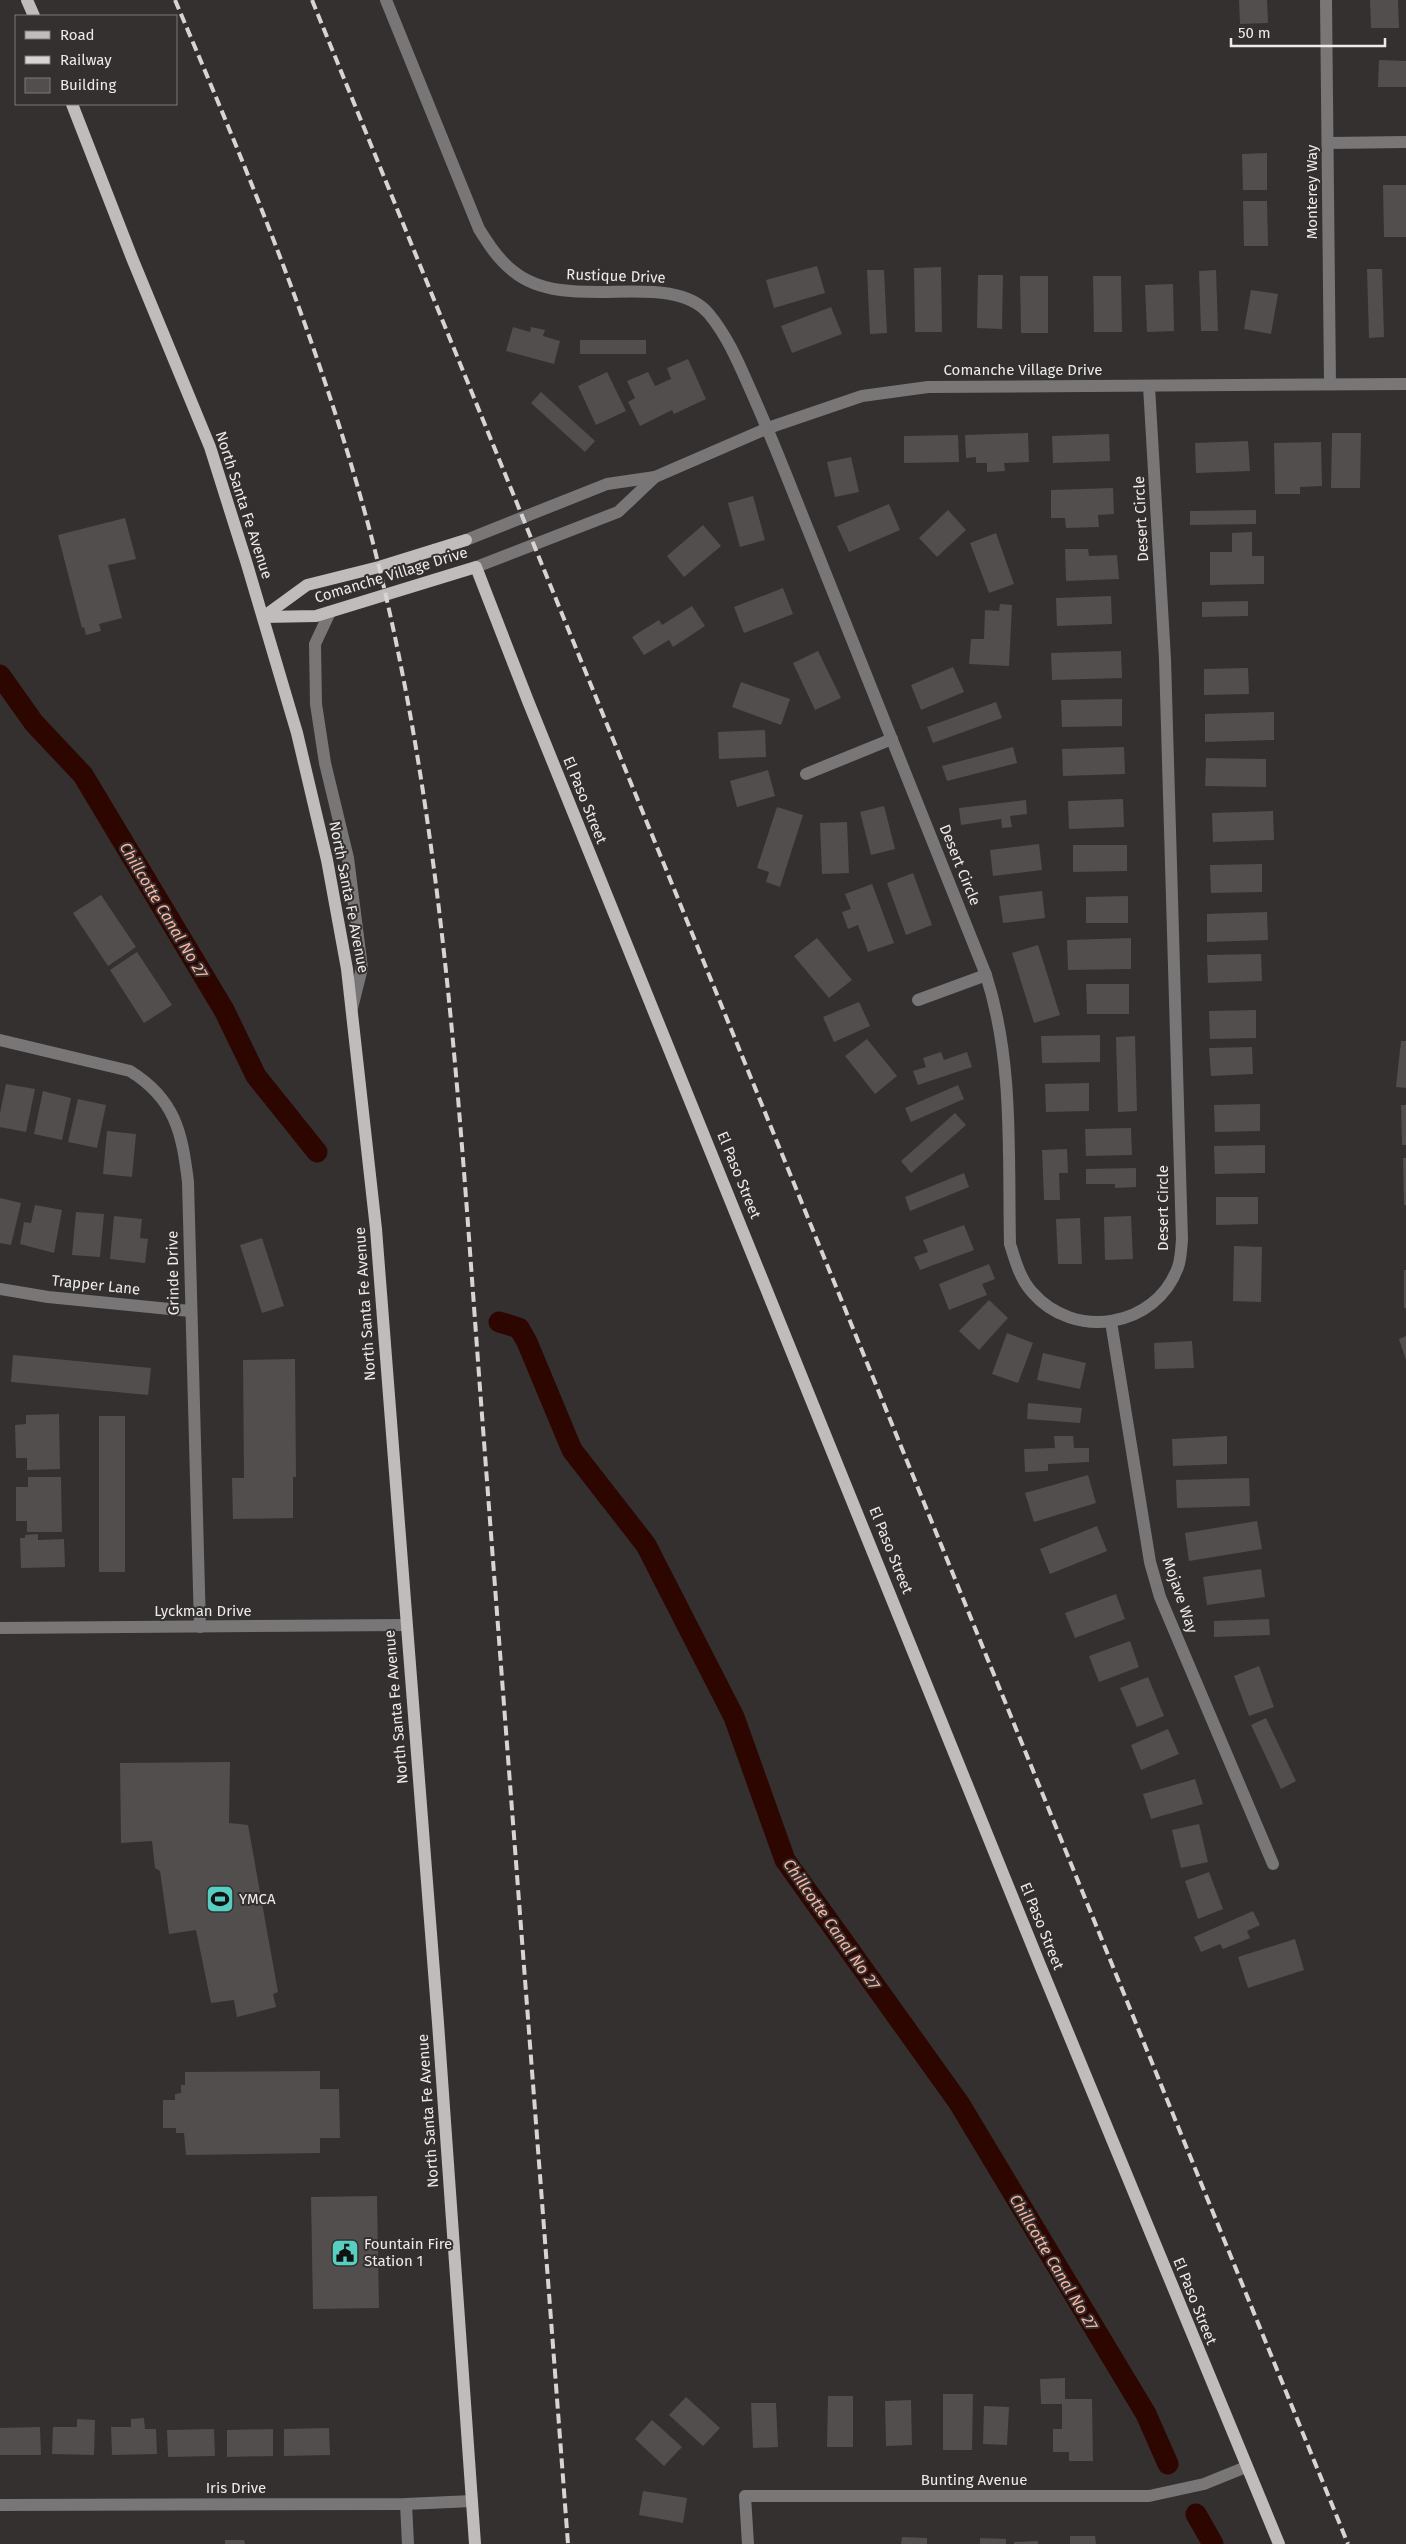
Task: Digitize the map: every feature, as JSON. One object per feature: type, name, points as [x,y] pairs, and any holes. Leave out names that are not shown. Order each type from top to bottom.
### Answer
[{"type":"main road","points":[[27,0],[34,15]]},
{"type":"main road","name":"North Santa Fe Avenue","points":[[72,105],[132,258],[210,447],[297,733],[323,843],[338,918],[352,1008],[376,1229],[437,2014],[475,2544]]},
{"type":"main road","name":"Comanche Village Drive","points":[[263,617],[307,585],[370,569],[466,540]]},
{"type":"main road","name":"Comanche Village Drive","points":[[263,617],[316,616],[476,567]]},
{"type":"main road","name":"El Paso Street","points":[[476,567],[528,701],[1246,2467],[1279,2544]]},
{"type":"street","name":"Rustique Drive","points":[[386,0],[479,229],[494,254],[515,273],[561,291],[577,293],[654,291],[677,295],[698,304],[708,312],[724,334],[768,428]]},
{"type":"street","name":"Monterey Way","points":[[1326,0],[1329,143],[1330,384]]},
{"type":"street","points":[[1329,143],[1406,142]]},
{"type":"street","name":"Comanche Village Drive","points":[[466,540],[607,484],[655,477],[768,428],[862,396],[890,390],[928,387],[1406,384]]},
{"type":"street","name":"Desert Circle","points":[[768,428],[986,976],[997,1009],[1005,1061],[1010,1244],[1018,1269],[1032,1292],[1055,1310],[1084,1322],[1111,1322],[1145,1310],[1166,1290],[1179,1266],[1182,1240],[1165,658],[1149,386]]},
{"type":"street","name":"Comanche Village Drive","points":[[476,567],[618,512],[655,477]]},
{"type":"street","points":[[330,612],[315,644],[316,704],[325,763],[348,858],[362,968],[352,1008]]},
{"type":"street","points":[[806,774],[892,739]]},
{"type":"street","points":[[918,1000],[986,976]]},
{"type":"street","name":"Grinde Drive","points":[[0,1040],[130,1071],[148,1083],[161,1096],[181,1135],[188,1182],[200,1628]]},
{"type":"street","name":"Trapper Lane","points":[[0,1289],[48,1297],[190,1310]]},
{"type":"street","name":"Mojave Way","points":[[1111,1322],[1150,1562],[1160,1597],[1273,1864]]},
{"type":"street","name":"Lyckman Drive","points":[[0,1628],[406,1625]]},
{"type":"street","name":"Bunting Avenue","points":[[748,2544],[745,2496],[1149,2496],[1204,2484],[1246,2467]]},
{"type":"street","name":"Iris Drive","points":[[0,2505],[406,2504],[472,2501]]},
{"type":"street","points":[[406,2504],[408,2544]]},
{"type":"building","points":[[1239,0],[1267,0],[1268,23],[1240,24]]},
{"type":"building","points":[[1370,0],[1398,0],[1399,28],[1371,28]]},
{"type":"building","points":[[1379,60],[1406,61],[1406,87],[1378,87]]},
{"type":"building","points":[[1267,153],[1267,190],[1243,190],[1242,154]]},
{"type":"building","points":[[1383,185],[1406,185],[1406,237],[1384,237]]},
{"type":"building","points":[[1243,201],[1267,201],[1268,246],[1244,246]]},
{"type":"building","points":[[817,266],[825,293],[774,308],[766,280]]},
{"type":"building","points":[[941,267],[942,332],[915,332],[914,268]]},
{"type":"building","points":[[1367,269],[1382,269],[1384,337],[1369,338]]},
{"type":"building","points":[[867,270],[884,270],[887,333],[870,334]]},
{"type":"building","points":[[1216,270],[1218,331],[1201,331],[1199,271]]},
{"type":"building","points":[[978,275],[1003,275],[1002,329],[977,328]]},
{"type":"building","points":[[1020,276],[1048,276],[1048,333],[1021,333]]},
{"type":"building","points":[[1093,276],[1121,276],[1122,332],[1094,332]]},
{"type":"building","points":[[1173,284],[1174,331],[1147,332],[1145,285]]},
{"type":"building","points":[[1251,290],[1278,294],[1271,334],[1244,329]]},
{"type":"building","points":[[831,307],[842,334],[792,353],[781,326]]},
{"type":"building","points":[[513,327],[530,332],[531,327],[545,330],[543,336],[560,341],[554,364],[506,351]]},
{"type":"building","points":[[580,340],[646,340],[646,354],[580,354]]},
{"type":"building","points":[[688,359],[706,399],[674,414],[672,410],[640,426],[628,402],[635,398],[627,381],[648,372],[655,386],[671,379],[667,368]]},
{"type":"building","points":[[607,372],[626,411],[596,425],[578,386]]},
{"type":"building","points":[[541,392],[595,441],[585,452],[531,403]]},
{"type":"building","points":[[1028,433],[1029,462],[1004,463],[1005,471],[987,472],[987,463],[976,463],[976,457],[966,458],[965,435]]},
{"type":"building","points":[[1332,433],[1361,433],[1360,488],[1331,488]]},
{"type":"building","points":[[1109,434],[1110,461],[1053,463],[1052,436]]},
{"type":"building","points":[[958,435],[959,462],[904,463],[904,436]]},
{"type":"building","points":[[1248,441],[1250,471],[1196,473],[1195,443]]},
{"type":"building","points":[[1321,442],[1322,486],[1300,487],[1300,494],[1275,494],[1274,443]]},
{"type":"building","points":[[851,457],[859,492],[835,497],[827,462]]},
{"type":"building","points":[[1113,488],[1114,514],[1098,515],[1099,527],[1066,528],[1065,518],[1051,518],[1051,490]]},
{"type":"building","points":[[753,496],[765,540],[740,547],[728,503]]},
{"type":"building","points":[[889,504],[900,530],[849,552],[837,526]]},
{"type":"building","points":[[948,510],[966,530],[937,557],[919,538]]},
{"type":"building","points":[[1256,510],[1256,524],[1190,525],[1190,511]]},
{"type":"building","points":[[125,518],[136,559],[108,565],[122,618],[99,624],[101,631],[86,635],[84,627],[82,628],[58,535]]},
{"type":"building","points":[[703,525],[721,546],[684,577],[667,556]]},
{"type":"building","points":[[1252,532],[1252,556],[1264,556],[1264,584],[1210,585],[1210,552],[1232,552],[1232,533]]},
{"type":"building","points":[[996,533],[1014,584],[989,593],[970,543]]},
{"type":"building","points":[[1065,549],[1088,549],[1089,556],[1117,555],[1119,579],[1066,581]]},
{"type":"building","points":[[783,588],[793,614],[744,633],[734,607]]},
{"type":"building","points":[[1111,596],[1112,624],[1057,626],[1056,598]]},
{"type":"building","points":[[1248,601],[1248,616],[1202,617],[1202,602]]},
{"type":"building","points":[[1000,604],[1012,605],[1009,666],[969,664],[971,639],[984,639],[985,610],[999,611]]},
{"type":"building","points":[[692,606],[705,626],[673,647],[669,640],[644,655],[632,637],[659,620],[662,625]]},
{"type":"building","points":[[818,651],[841,698],[815,710],[793,663]]},
{"type":"building","points":[[1121,651],[1122,678],[1052,680],[1051,653]]},
{"type":"building","points":[[953,667],[964,692],[921,710],[911,685]]},
{"type":"building","points":[[1248,668],[1249,694],[1204,695],[1204,669]]},
{"type":"building","points":[[741,682],[790,699],[781,725],[732,707]]},
{"type":"building","points":[[1122,699],[1122,726],[1062,727],[1061,700]]},
{"type":"building","points":[[996,702],[1002,718],[933,743],[927,727]]},
{"type":"building","points":[[1274,712],[1274,740],[1205,742],[1205,714]]},
{"type":"building","points":[[765,730],[766,757],[719,759],[718,732]]},
{"type":"building","points":[[1013,747],[1017,763],[947,781],[942,766]]},
{"type":"building","points":[[1124,747],[1125,774],[1063,776],[1062,749]]},
{"type":"building","points":[[1206,758],[1266,759],[1266,787],[1205,786]]},
{"type":"building","points":[[768,770],[775,796],[737,807],[730,781]]},
{"type":"building","points":[[1123,799],[1124,827],[1069,829],[1068,801]]},
{"type":"building","points":[[1026,800],[1027,814],[1010,816],[1012,827],[1002,828],[1001,819],[961,825],[959,808]]},
{"type":"building","points":[[884,806],[895,849],[871,855],[860,812]]},
{"type":"building","points":[[777,807],[803,815],[780,887],[766,882],[769,872],[757,868]]},
{"type":"building","points":[[1273,811],[1274,840],[1213,842],[1212,813]]},
{"type":"building","points":[[847,822],[849,873],[822,874],[820,823]]},
{"type":"building","points":[[1039,844],[1042,870],[993,876],[990,850]]},
{"type":"building","points":[[1073,845],[1127,845],[1127,871],[1073,872]]},
{"type":"building","points":[[1262,864],[1262,892],[1211,893],[1210,865]]},
{"type":"building","points":[[913,873],[932,925],[906,935],[887,883]]},
{"type":"building","points":[[872,884],[894,943],[868,952],[858,925],[848,929],[842,912],[851,909],[845,894]]},
{"type":"building","points":[[1042,891],[1045,918],[1003,923],[999,896]]},
{"type":"building","points":[[101,895],[136,947],[108,966],[73,913]]},
{"type":"building","points":[[1128,896],[1128,923],[1086,923],[1086,897]]},
{"type":"building","points":[[1267,912],[1268,940],[1207,942],[1207,914]]},
{"type":"building","points":[[817,938],[852,980],[829,998],[794,956]]},
{"type":"building","points":[[1131,938],[1131,969],[1068,970],[1067,940]]},
{"type":"building","points":[[1038,945],[1060,1015],[1034,1023],[1012,953]]},
{"type":"building","points":[[137,952],[172,1005],[144,1023],[110,970]]},
{"type":"building","points":[[1261,954],[1262,981],[1208,983],[1207,955]]},
{"type":"building","points":[[1086,984],[1129,984],[1129,1014],[1087,1014]]},
{"type":"building","points":[[859,1002],[870,1026],[834,1042],[823,1017]]},
{"type":"building","points":[[1256,1010],[1256,1038],[1210,1039],[1209,1011]]},
{"type":"building","points":[[1100,1035],[1100,1062],[1042,1063],[1041,1036]]},
{"type":"building","points":[[1135,1036],[1137,1111],[1118,1112],[1116,1037]]},
{"type":"building","points":[[867,1039],[897,1076],[875,1094],[845,1056]]},
{"type":"building","points":[[1401,1041],[1406,1041],[1406,1088],[1396,1087]]},
{"type":"building","points":[[1252,1047],[1253,1074],[1211,1076],[1209,1048]]},
{"type":"building","points":[[941,1052],[944,1060],[967,1052],[972,1067],[918,1085],[913,1071],[926,1067],[923,1058]]},
{"type":"building","points":[[1089,1083],[1089,1111],[1046,1112],[1045,1084]]},
{"type":"building","points":[[6,1084],[35,1089],[26,1132],[0,1127],[0,1113]]},
{"type":"building","points":[[958,1085],[964,1099],[911,1122],[905,1108]]},
{"type":"building","points":[[43,1091],[71,1098],[62,1140],[34,1134]]},
{"type":"building","points":[[78,1099],[106,1105],[97,1148],[68,1142]]},
{"type":"building","points":[[1260,1104],[1260,1131],[1215,1132],[1214,1105]]},
{"type":"building","points":[[1401,1105],[1406,1105],[1406,1145],[1402,1145]]},
{"type":"building","points":[[955,1113],[966,1125],[911,1173],[901,1161]]},
{"type":"building","points":[[1131,1128],[1132,1155],[1086,1156],[1085,1129]]},
{"type":"building","points":[[107,1131],[136,1134],[132,1177],[103,1174]]},
{"type":"building","points":[[1265,1145],[1265,1173],[1215,1174],[1214,1146]]},
{"type":"building","points":[[1067,1149],[1068,1173],[1059,1173],[1060,1200],[1044,1200],[1042,1150]]},
{"type":"building","points":[[1403,1158],[1406,1158],[1406,1205],[1404,1205]]},
{"type":"building","points":[[1136,1168],[1136,1187],[1115,1188],[1115,1184],[1086,1184],[1086,1169]]},
{"type":"building","points":[[964,1173],[969,1187],[910,1211],[905,1197]]},
{"type":"building","points":[[1216,1197],[1258,1197],[1258,1224],[1216,1225]]},
{"type":"building","points":[[0,1198],[21,1203],[11,1245],[0,1243]]},
{"type":"building","points":[[35,1205],[62,1210],[54,1253],[20,1244],[24,1222],[31,1223]]},
{"type":"building","points":[[76,1212],[104,1214],[100,1257],[72,1255]]},
{"type":"building","points":[[114,1216],[142,1219],[140,1238],[148,1239],[145,1263],[110,1259]]},
{"type":"building","points":[[1131,1216],[1133,1259],[1105,1260],[1104,1217]]},
{"type":"building","points":[[1080,1218],[1082,1264],[1058,1264],[1056,1219]]},
{"type":"building","points":[[964,1225],[974,1250],[920,1270],[914,1257],[928,1252],[923,1240]]},
{"type":"building","points":[[262,1238],[284,1306],[262,1313],[240,1245]]},
{"type":"building","points":[[1234,1246],[1262,1247],[1261,1302],[1233,1301]]},
{"type":"building","points":[[989,1264],[995,1279],[982,1284],[987,1295],[949,1310],[939,1284]]},
{"type":"building","points":[[1404,1270],[1406,1270],[1406,1308],[1404,1308]]},
{"type":"building","points":[[989,1300],[1008,1318],[979,1350],[959,1331]]},
{"type":"building","points":[[1007,1333],[1033,1343],[1018,1383],[992,1374]]},
{"type":"building","points":[[1406,1336],[1406,1360],[1399,1339]]},
{"type":"building","points":[[1192,1341],[1194,1368],[1155,1369],[1154,1343]]},
{"type":"building","points":[[1043,1353],[1086,1363],[1080,1389],[1037,1380]]},
{"type":"building","points":[[13,1355],[151,1368],[148,1395],[11,1382]]},
{"type":"building","points":[[295,1359],[296,1477],[293,1477],[293,1518],[233,1519],[232,1478],[244,1478],[243,1360]]},
{"type":"building","points":[[1028,1403],[1082,1408],[1080,1423],[1027,1419]]},
{"type":"building","points":[[59,1414],[60,1469],[27,1470],[27,1458],[16,1458],[15,1425],[26,1424],[26,1415]]},
{"type":"building","points":[[99,1416],[125,1416],[125,1572],[99,1572]]},
{"type":"building","points":[[1054,1436],[1073,1436],[1074,1448],[1089,1448],[1089,1462],[1048,1464],[1048,1471],[1025,1472],[1024,1449],[1055,1448]]},
{"type":"building","points":[[1227,1436],[1227,1464],[1173,1466],[1172,1439]]},
{"type":"building","points":[[1088,1475],[1096,1503],[1034,1522],[1025,1493]]},
{"type":"building","points":[[28,1477],[61,1477],[62,1532],[27,1532],[27,1521],[16,1521],[16,1487],[28,1487]]},
{"type":"building","points":[[1249,1478],[1250,1506],[1177,1508],[1176,1480]]},
{"type":"building","points":[[1257,1521],[1262,1549],[1189,1561],[1185,1533]]},
{"type":"building","points":[[1097,1526],[1107,1551],[1050,1574],[1040,1549]]},
{"type":"building","points":[[38,1534],[38,1540],[64,1539],[65,1567],[21,1568],[20,1538],[25,1538],[25,1535]]},
{"type":"building","points":[[1261,1569],[1265,1597],[1207,1605],[1203,1577]]},
{"type":"building","points":[[1116,1594],[1125,1619],[1075,1638],[1065,1613]]},
{"type":"building","points":[[1269,1619],[1270,1635],[1214,1637],[1214,1621]]},
{"type":"building","points":[[1130,1641],[1139,1667],[1099,1682],[1089,1656]]},
{"type":"building","points":[[1259,1666],[1274,1707],[1249,1716],[1234,1676]]},
{"type":"building","points":[[1148,1677],[1164,1716],[1137,1727],[1120,1688]]},
{"type":"building","points":[[1266,1718],[1296,1781],[1281,1789],[1251,1725]]},
{"type":"building","points":[[1168,1729],[1179,1754],[1141,1770],[1131,1745]]},
{"type":"building","points":[[230,1762],[229,1823],[248,1825],[278,1992],[273,1994],[276,2007],[237,2017],[234,2000],[211,2003],[196,1930],[169,1934],[160,1871],[155,1868],[152,1841],[121,1843],[120,1763]]},
{"type":"building","points":[[1195,1779],[1203,1804],[1151,1819],[1143,1794]]},
{"type":"building","points":[[1199,1824],[1208,1862],[1181,1868],[1172,1830]]},
{"type":"building","points":[[1209,1872],[1223,1909],[1198,1919],[1185,1881]]},
{"type":"building","points":[[1253,1911],[1260,1925],[1247,1931],[1250,1938],[1223,1949],[1220,1944],[1201,1952],[1194,1937]]},
{"type":"building","points":[[1295,1939],[1304,1970],[1248,1988],[1238,1957]]},
{"type":"building","points":[[320,2071],[320,2089],[339,2089],[340,2138],[320,2138],[320,2153],[186,2155],[184,2133],[176,2133],[176,2128],[163,2128],[163,2100],[175,2100],[175,2094],[181,2093],[181,2085],[185,2085],[185,2072]]},
{"type":"building","name":"Fountain Fire Station 1","points":[[377,2196],[379,2308],[313,2309],[311,2197]]},
{"type":"building","points":[[1065,2378],[1065,2399],[1092,2399],[1093,2461],[1069,2461],[1069,2452],[1053,2452],[1053,2429],[1062,2429],[1062,2404],[1041,2404],[1040,2379]]},
{"type":"building","points":[[943,2394],[973,2394],[972,2450],[943,2450]]},
{"type":"building","points":[[828,2396],[853,2396],[853,2447],[827,2447]]},
{"type":"building","points":[[686,2397],[720,2428],[703,2446],[669,2415]]},
{"type":"building","points":[[911,2400],[912,2445],[886,2446],[885,2401]]},
{"type":"building","points":[[751,2403],[776,2403],[778,2447],[753,2448]]},
{"type":"building","points":[[984,2406],[1009,2407],[1007,2445],[983,2444]]},
{"type":"building","points":[[144,2418],[145,2429],[156,2429],[157,2454],[112,2455],[111,2427],[131,2427],[131,2419]]},
{"type":"building","points":[[77,2419],[95,2420],[94,2455],[52,2454],[53,2427],[77,2427]]},
{"type":"building","points":[[652,2420],[682,2447],[664,2466],[635,2439]]},
{"type":"building","points":[[40,2427],[41,2455],[0,2455],[0,2428]]},
{"type":"building","points":[[329,2428],[330,2455],[284,2456],[284,2429]]},
{"type":"building","points":[[214,2429],[215,2456],[168,2457],[167,2430]]},
{"type":"building","points":[[273,2429],[273,2456],[227,2457],[227,2430]]},
{"type":"building","points":[[643,2491],[687,2498],[683,2523],[639,2515]]},
{"type":"building","points":[[1070,2536],[1095,2536],[1096,2544],[1070,2544]]},
{"type":"building","points":[[902,2537],[927,2538],[927,2544],[901,2544]]},
{"type":"building","points":[[980,2538],[1006,2539],[1006,2544],[980,2544]]},
{"type":"building","points":[[225,2540],[244,2540],[245,2544],[225,2544]]},
{"type":"building","points":[[1038,2541],[1038,2544],[1014,2544],[1014,2542]]},
{"type":"waterway","name":"Chillcotte Canal No 27","points":[[0,675],[34,723],[83,775],[224,1010],[256,1076],[317,1152]]},
{"type":"waterway","name":"Chillcotte Canal No 27","points":[[499,1322],[519,1328],[527,1342],[572,1450],[646,1545],[734,1717],[785,1860],[959,2103],[1146,2414],[1168,2464]]},
{"type":"waterway","name":"Chillcotte Canal No 27","points":[[1196,2514],[1213,2544]]},
{"type":"railway","points":[[175,0],[263,212],[316,355],[340,428],[362,501],[381,575],[404,680],[422,786],[437,892],[459,1106],[568,2544]]},
{"type":"railway","points":[[312,0],[1348,2544]]},
{"type":"place","name":"YMCA","points":[[220,1899]]},
{"type":"place","name":"Fountain Fire Station 1","points":[[345,2253]]}]
